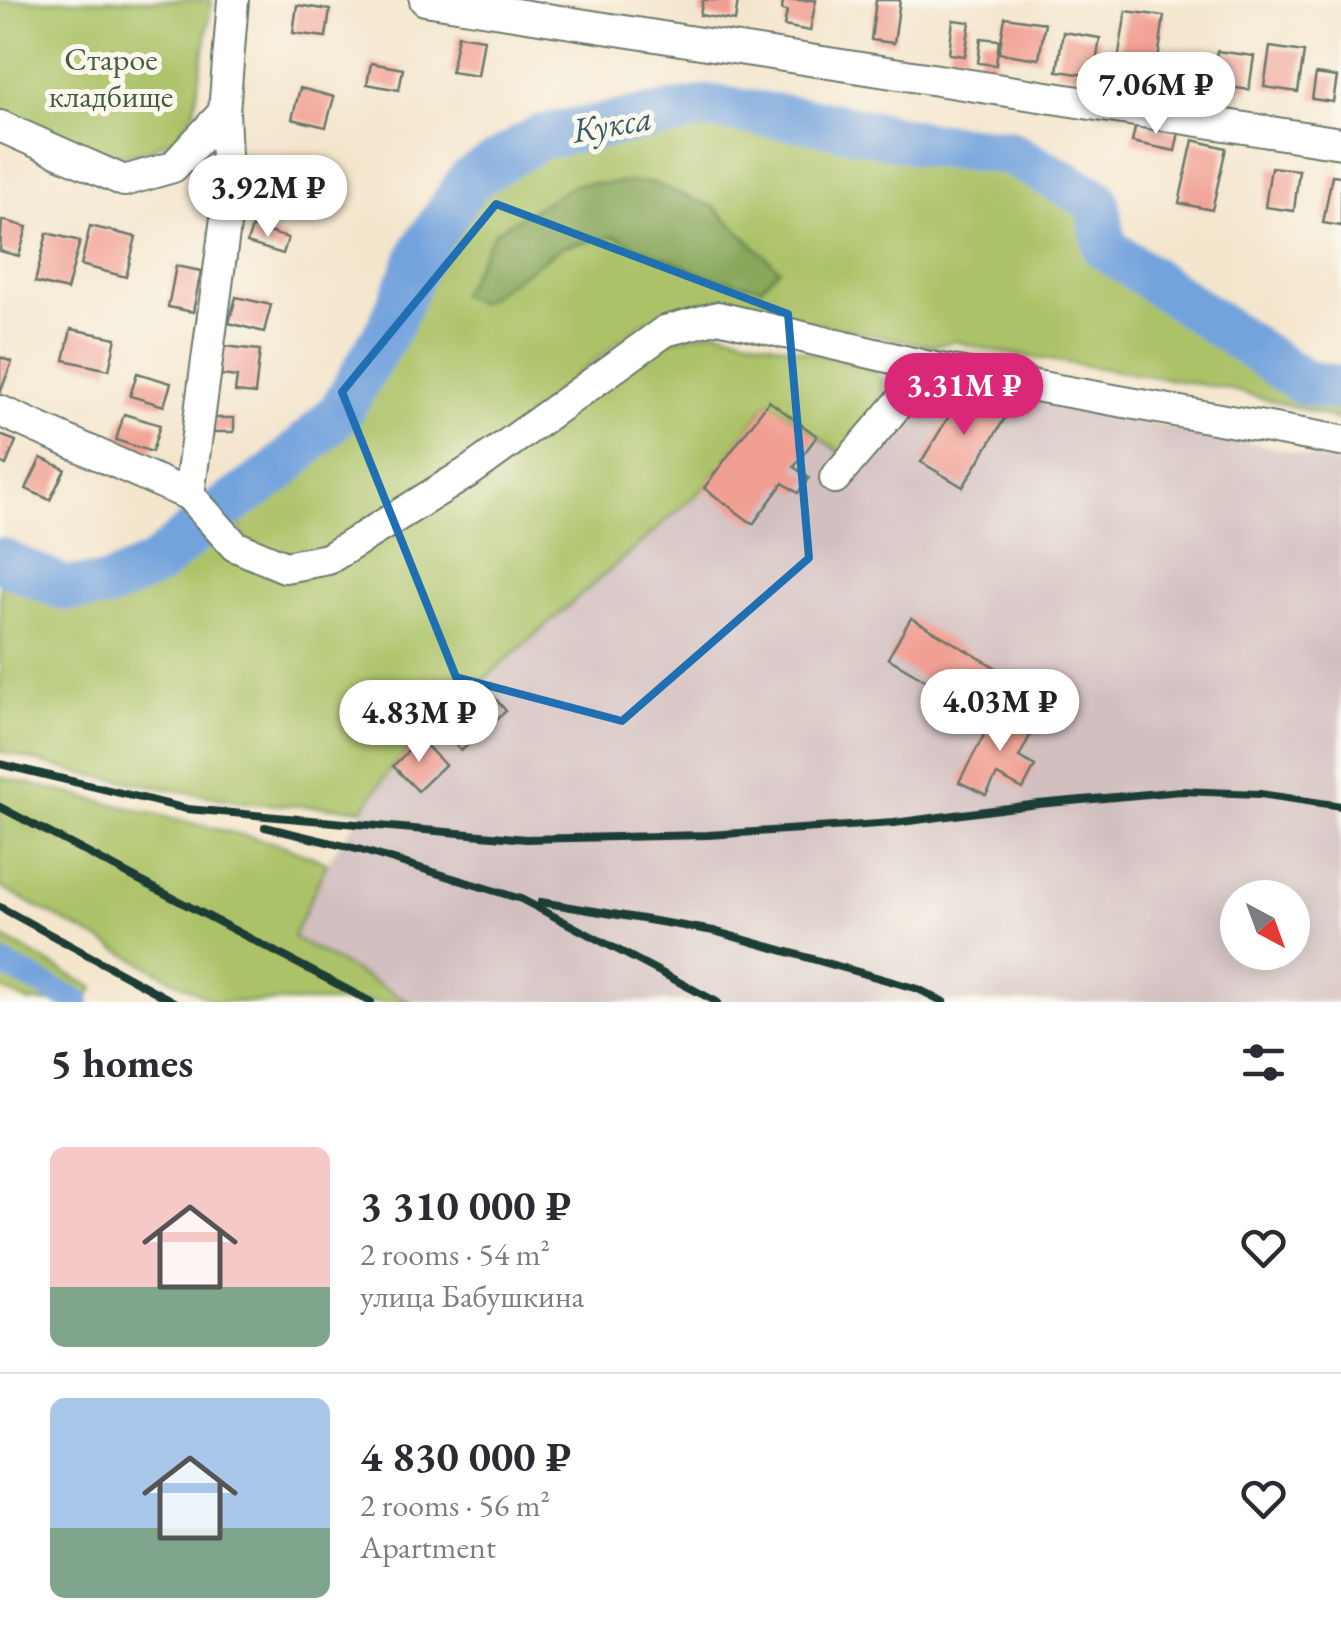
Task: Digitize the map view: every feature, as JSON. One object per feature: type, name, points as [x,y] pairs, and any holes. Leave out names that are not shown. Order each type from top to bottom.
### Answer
[{"type":"street","points":[[189,495],[228,203],[224,112],[233,0]]},
{"type":"street","points":[[425,0],[562,10],[1341,143]]},
{"type":"street","points":[[0,126],[124,181],[173,166],[224,112]]},
{"type":"street","points":[[0,411],[189,495],[236,546],[285,567],[328,558],[470,471],[665,331],[718,317],[930,367],[1341,441]]},
{"type":"street","points":[[835,478],[930,367]]},
{"type":"highlighted area","points":[[496,204],[788,314],[809,558],[622,721],[456,677],[342,392]]},
{"type":"shaded area","points":[[966,388],[1278,448],[1341,465],[1341,1002],[410,1002],[292,937],[327,863],[393,766],[435,722],[704,488],[769,401],[865,471],[933,403]]},
{"type":"green space","name":"Старое кладбище","points":[[0,0],[212,0],[194,112],[175,138],[140,153],[98,158],[0,111]]},
{"type":"green space","points":[[717,120],[1010,168],[1085,203],[1094,247],[1290,384],[1341,396],[1341,420],[1225,388],[999,352],[954,341],[931,346],[702,301],[641,324],[488,452],[319,554],[285,558],[243,541],[236,512],[334,442],[361,402],[405,320],[432,248],[478,191],[536,152],[590,137]],"holes":[[[650,182],[714,207],[779,269],[709,277],[615,236],[564,246],[479,303]]]},
{"type":"green space","points":[[650,182],[714,207],[779,269],[761,287],[709,277],[615,236],[564,246],[479,303],[460,295],[495,232],[576,184]]},
{"type":"green space","points":[[717,330],[863,365],[882,378],[883,408],[842,454],[769,401],[704,488],[435,722],[393,766],[363,809],[248,803],[80,773],[0,751],[0,576],[47,601],[100,609],[144,592],[208,537],[270,577],[305,578],[671,340]]},
{"type":"green space","points":[[0,777],[279,844],[327,863],[293,937],[410,1002],[215,1002],[0,887]]},
{"type":"green space","points":[[0,936],[94,988],[86,1002],[28,1002],[0,988]]},
{"type":"building","points":[[703,0],[738,0],[735,21],[700,15]]},
{"type":"building","points":[[783,0],[816,0],[810,31],[784,26],[787,11],[782,10]]},
{"type":"building","points":[[876,0],[900,0],[894,43],[871,40]]},
{"type":"building","points":[[297,5],[330,10],[326,37],[293,33]]},
{"type":"building","points":[[1126,11],[1164,16],[1157,67],[1118,60]]},
{"type":"building","points":[[1005,17],[1045,23],[1039,59],[999,53]]},
{"type":"building","points":[[953,20],[970,22],[965,56],[949,54]]},
{"type":"building","points":[[1063,32],[1100,38],[1094,76],[1057,71]]},
{"type":"building","points":[[458,35],[484,39],[478,76],[451,72]]},
{"type":"building","points":[[981,38],[999,40],[996,65],[978,63]]},
{"type":"building","points":[[1270,47],[1304,52],[1298,92],[1264,87]]},
{"type":"building","points":[[1217,51],[1254,56],[1249,90],[1213,84]]},
{"type":"building","points":[[371,63],[403,69],[399,90],[367,84]]},
{"type":"building","points":[[1316,74],[1337,77],[1333,102],[1312,99]]},
{"type":"building","points":[[300,88],[334,97],[326,127],[292,119]]},
{"type":"building","points":[[1136,123],[1179,132],[1175,151],[1132,142]]},
{"type":"building","points":[[1193,140],[1226,148],[1212,210],[1179,203]]},
{"type":"building","points":[[1271,167],[1299,170],[1294,211],[1265,207]]},
{"type":"building","points":[[1332,175],[1341,176],[1341,226],[1323,223]]},
{"type":"building","points":[[267,177],[307,188],[299,213],[260,202]]},
{"type":"building","points":[[2,220],[27,227],[19,256],[0,251]]},
{"type":"building","points":[[90,226],[136,237],[126,277],[81,265]]},
{"type":"building","points":[[252,227],[288,238],[283,254],[247,243]]},
{"type":"building","points":[[47,233],[80,241],[67,290],[35,282]]},
{"type":"building","points":[[176,266],[201,271],[193,312],[168,307]]},
{"type":"building","points":[[236,297],[271,305],[264,332],[229,323]]},
{"type":"building","points":[[71,329],[116,338],[109,370],[64,360]]},
{"type":"building","points":[[224,346],[260,350],[255,394],[235,392],[237,377],[221,375]]},
{"type":"building","points":[[0,357],[12,362],[0,393]]},
{"type":"building","points":[[137,373],[171,383],[164,406],[130,396]]},
{"type":"building","points":[[966,388],[1008,413],[963,487],[921,462]]},
{"type":"building","points":[[769,401],[817,436],[794,467],[809,478],[798,493],[783,483],[753,524],[704,488]]},
{"type":"building","points":[[124,414],[160,425],[152,452],[116,440]]},
{"type":"building","points":[[212,418],[234,418],[234,432],[212,432]]},
{"type":"building","points":[[0,435],[16,441],[6,465],[0,462]]},
{"type":"building","points":[[41,458],[65,469],[50,500],[26,489]]},
{"type":"building","points":[[911,618],[1005,673],[982,713],[888,658]]},
{"type":"building","points":[[481,682],[506,711],[461,751],[435,722]]},
{"type":"building","points":[[999,707],[1035,726],[1019,757],[1035,766],[1023,789],[997,775],[986,795],[959,782]]},
{"type":"building","points":[[420,739],[445,765],[418,791],[393,766]]},
{"type":"waterway","name":"Кукса","points":[[0,560],[64,588],[107,587],[155,565],[209,519],[277,472],[340,412],[390,326],[423,249],[470,179],[540,137],[711,107],[820,122],[926,144],[1008,152],[1097,201],[1105,248],[1303,382],[1341,389]]},
{"type":"waterway","points":[[0,963],[78,1002]]},
{"type":"railway","points":[[0,764],[187,809],[526,839],[708,835],[894,823],[1181,791],[1260,794],[1341,806]]},
{"type":"railway","points":[[0,807],[371,1002]]},
{"type":"railway","points":[[265,827],[361,850],[521,899],[717,1002]]},
{"type":"railway","points":[[541,902],[714,931],[918,989],[944,1002]]},
{"type":"railway","points":[[0,907],[174,1002]]}]
